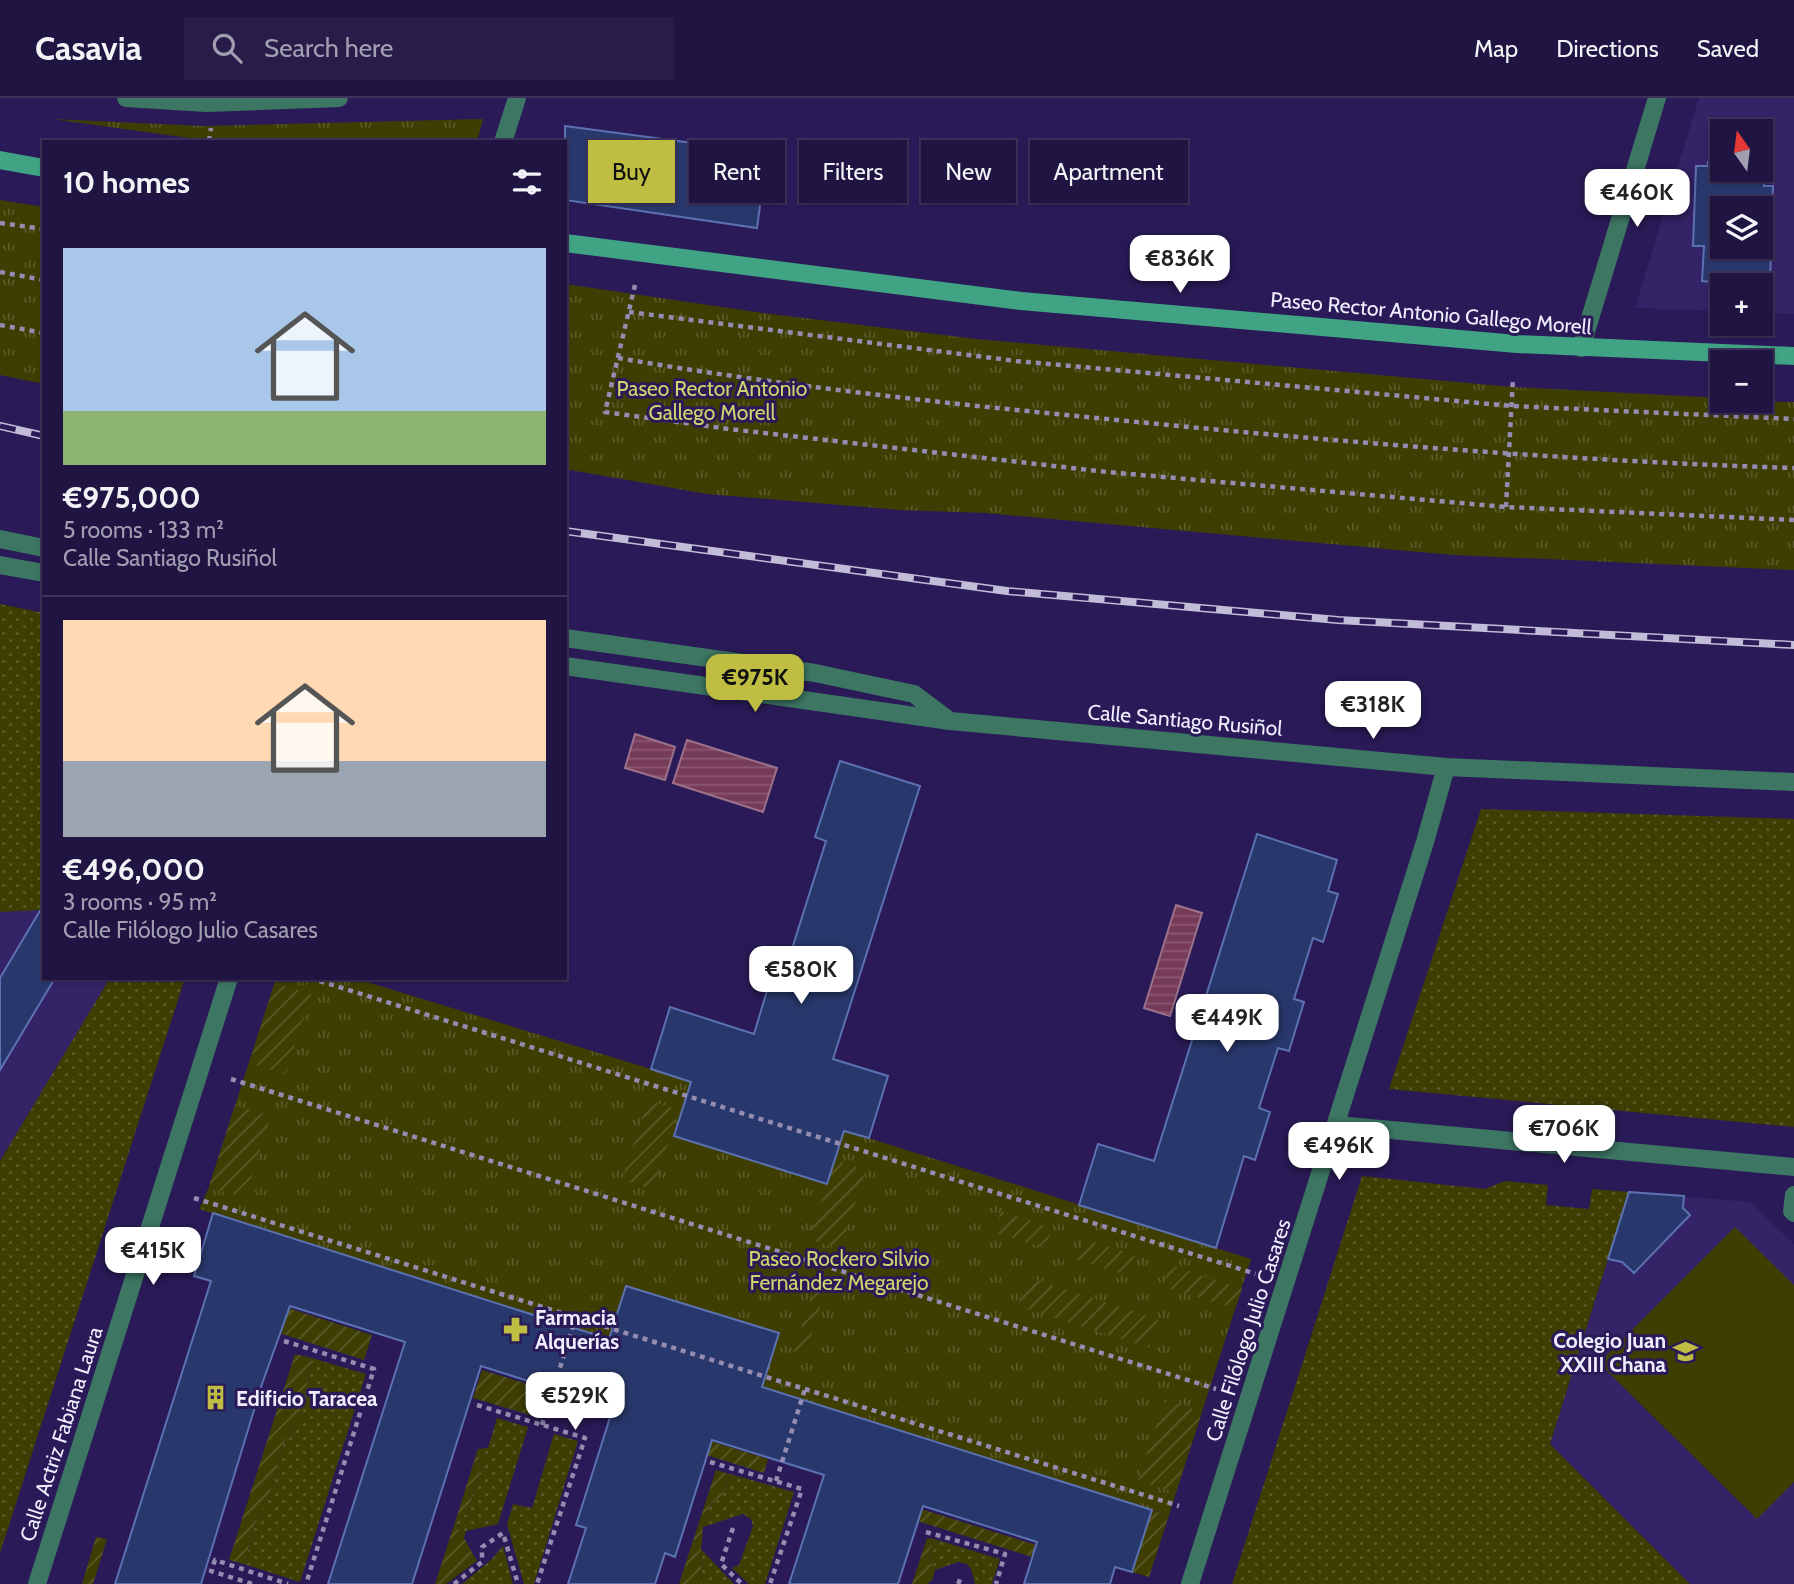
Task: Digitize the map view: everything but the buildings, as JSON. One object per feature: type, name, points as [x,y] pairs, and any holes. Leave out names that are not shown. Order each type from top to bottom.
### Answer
[{"type":"main road","points":[[0,160],[42,168]]},
{"type":"main road","name":"Paseo Rector Antonio Gallego Morell","points":[[567,243],[1021,301],[1581,348],[1794,356]]},
{"type":"street","points":[[126,98],[207,101],[339,98]]},
{"type":"street","points":[[504,140],[517,98]]},
{"type":"street","points":[[1581,348],[1657,98]]},
{"type":"street","points":[[0,539],[42,548]]},
{"type":"street","points":[[0,565],[42,573]]},
{"type":"street","points":[[567,638],[815,673],[914,694],[950,721]]},
{"type":"street","name":"Calle Santiago Rusiñol","points":[[567,666],[950,721],[1446,767],[1794,782]]},
{"type":"street","name":"Calle Filólogo Julio Casares","points":[[1190,1584],[1425,842],[1446,767]]},
{"type":"street","name":"Calle Actriz Fabiana Laura","points":[[37,1584],[228,980]]},
{"type":"street","points":[[1336,1125],[1794,1167]]},
{"type":"street","points":[[1794,1195],[1794,1213]]},
{"type":"path","points":[[0,223],[42,229]]},
{"type":"path","points":[[0,272],[42,280]]},
{"type":"path","points":[[635,285],[605,412],[1107,472],[1506,507],[1794,520]]},
{"type":"path","points":[[629,312],[1016,361],[1512,406],[1794,419]]},
{"type":"path","points":[[0,325],[42,333]]},
{"type":"path","points":[[618,358],[742,379],[959,405],[1371,445],[1509,455],[1794,468]]},
{"type":"path","points":[[1506,507],[1513,378]]},
{"type":"path","points":[[316,980],[1256,1274]]},
{"type":"path","points":[[231,1079],[1216,1389]]},
{"type":"path","points":[[194,1198],[1179,1506]]},
{"type":"path","points":[[542,1425],[576,1317]]},
{"type":"path","points":[[284,1341],[374,1369],[306,1584]]},
{"type":"path","points":[[776,1481],[805,1389]]},
{"type":"path","points":[[477,1405],[585,1438],[537,1584]]},
{"type":"path","points":[[710,1462],[802,1489],[770,1584]]},
{"type":"path","points":[[733,1528],[721,1564],[742,1584]]},
{"type":"path","points":[[926,1532],[1005,1554],[996,1584]]},
{"type":"path","points":[[454,1584],[482,1562],[482,1547],[503,1533],[518,1584]]},
{"type":"path","points":[[252,1584],[211,1571],[215,1560],[288,1584]]},
{"type":"path","points":[[958,1584],[961,1574]]},
{"type":"shaded area","points":[[1699,98],[1794,98],[1794,314],[1773,313],[1773,273],[1710,273],[1710,311],[1635,308]]},
{"type":"shaded area","points":[[635,734],[675,747],[665,780],[625,768]]},
{"type":"shaded area","points":[[687,740],[777,768],[763,812],[673,783]]},
{"type":"shaded area","points":[[1176,905],[1202,913],[1170,1016],[1144,1008]]},
{"type":"shaded area","points":[[42,909],[42,980],[109,980],[0,1161],[0,912]]},
{"type":"shaded area","name":"Colegio Juan XXIII Chana","points":[[1629,1192],[1750,1202],[1794,1244],[1794,1584],[1690,1584],[1550,1444]]},
{"type":"green space","points":[[52,119],[203,126],[483,119],[478,140],[204,140]]},
{"type":"green space","points":[[0,200],[42,207],[42,384],[0,375]]},
{"type":"green space","name":"Paseo Rector Antonio Gallego Morell","points":[[567,284],[763,313],[976,339],[1513,387],[1710,397],[1710,413],[1773,413],[1773,402],[1794,402],[1794,570],[1453,555],[985,513],[901,510],[707,494],[567,469]]},
{"type":"green space","points":[[0,604],[42,613],[42,910],[0,912]]},
{"type":"green space","points":[[1481,809],[1794,819],[1794,1127],[1389,1089]]},
{"type":"green space","points":[[109,980],[184,980],[0,1553],[0,1161]]},
{"type":"green space","name":"Paseo Rockero Silvio Fernández Megarejo","points":[[275,980],[361,980],[1251,1259],[1169,1515],[199,1209],[209,1187]]},
{"type":"green space","points":[[275,983],[311,994],[285,1074],[249,1063]]},
{"type":"green space","points":[[648,1100],[679,1110],[653,1190],[622,1179]]},
{"type":"green space","points":[[235,1105],[271,1116],[245,1198],[209,1187]]},
{"type":"green space","points":[[835,1160],[866,1170],[840,1250],[809,1239]]},
{"type":"green space","points":[[1362,1176],[1485,1189],[1505,1181],[1548,1185],[1546,1205],[1589,1209],[1592,1189],[1629,1192],[1550,1444],[1690,1584],[1232,1584]]},
{"type":"green space","points":[[1001,1211],[1052,1228],[1045,1248],[994,1232]]},
{"type":"green space","points":[[1735,1227],[1794,1285],[1794,1482],[1757,1519],[1599,1363]]},
{"type":"green space","points":[[1084,1239],[1135,1255],[1128,1276],[1077,1260]]},
{"type":"green space","points":[[1170,1265],[1242,1289],[1235,1309],[1163,1286]]},
{"type":"green space","points":[[1027,1277],[1158,1319],[1149,1348],[1018,1306]]},
{"type":"green space","points":[[814,1289],[825,1292],[804,1357],[793,1353]]},
{"type":"green space","points":[[288,1308],[372,1335],[364,1360],[279,1333]]},
{"type":"green space","points":[[295,1354],[312,1358],[302,1413],[283,1444],[268,1501],[250,1532],[247,1565],[229,1560]]},
{"type":"green space","points":[[312,1358],[366,1374],[300,1582],[247,1565],[250,1532],[268,1501],[283,1444],[302,1413]]},
{"type":"green space","points":[[482,1370],[541,1388],[533,1416],[473,1398]]},
{"type":"green space","points":[[1165,1399],[1202,1412],[1175,1492],[1138,1480]]},
{"type":"green space","points":[[497,1418],[528,1427],[498,1524],[466,1531],[464,1538],[455,1522],[457,1516],[467,1514],[483,1462],[476,1455],[478,1449],[488,1448]]},
{"type":"green space","points":[[554,1434],[578,1441],[534,1584],[524,1584],[507,1524],[513,1504],[532,1508]]},
{"type":"green space","points":[[710,1441],[768,1459],[764,1473],[706,1455]]},
{"type":"green space","points":[[476,1455],[483,1462],[467,1514],[457,1516]]},
{"type":"green space","points":[[716,1470],[730,1474],[722,1495],[710,1505],[703,1527],[702,1584],[679,1584]]},
{"type":"green space","points":[[730,1474],[794,1492],[765,1584],[749,1584],[732,1568],[739,1565],[753,1526],[751,1519],[743,1514],[703,1527],[710,1505],[722,1495]]},
{"type":"green space","points":[[921,1509],[1036,1545],[1032,1557],[917,1521]]},
{"type":"green space","points":[[1152,1510],[1169,1515],[1149,1577],[1132,1572]]},
{"type":"green space","points":[[455,1522],[477,1561],[446,1584],[435,1584]]},
{"type":"green space","points":[[96,1537],[107,1539],[93,1584],[82,1584]]},
{"type":"green space","points":[[927,1538],[934,1539],[928,1556],[935,1570],[932,1580],[927,1584],[912,1584]]},
{"type":"green space","points":[[934,1539],[1000,1559],[992,1584],[975,1584],[967,1564],[958,1562],[935,1570],[928,1556]]},
{"type":"green space","points":[[503,1546],[513,1584],[462,1584],[492,1559]]},
{"type":"green space","points":[[701,1549],[734,1584],[702,1584]]},
{"type":"railway","points":[[0,426],[42,436]]},
{"type":"railway","points":[[567,531],[1007,591],[1338,620],[1794,645]]},
{"type":"place","name":"Farmacia Alquerías","points":[[515,1329]]},
{"type":"place","name":"Colegio Juan XXIII Chana","points":[[1686,1352]]},
{"type":"place","name":"Edificio Taracea","points":[[216,1398]]}]
